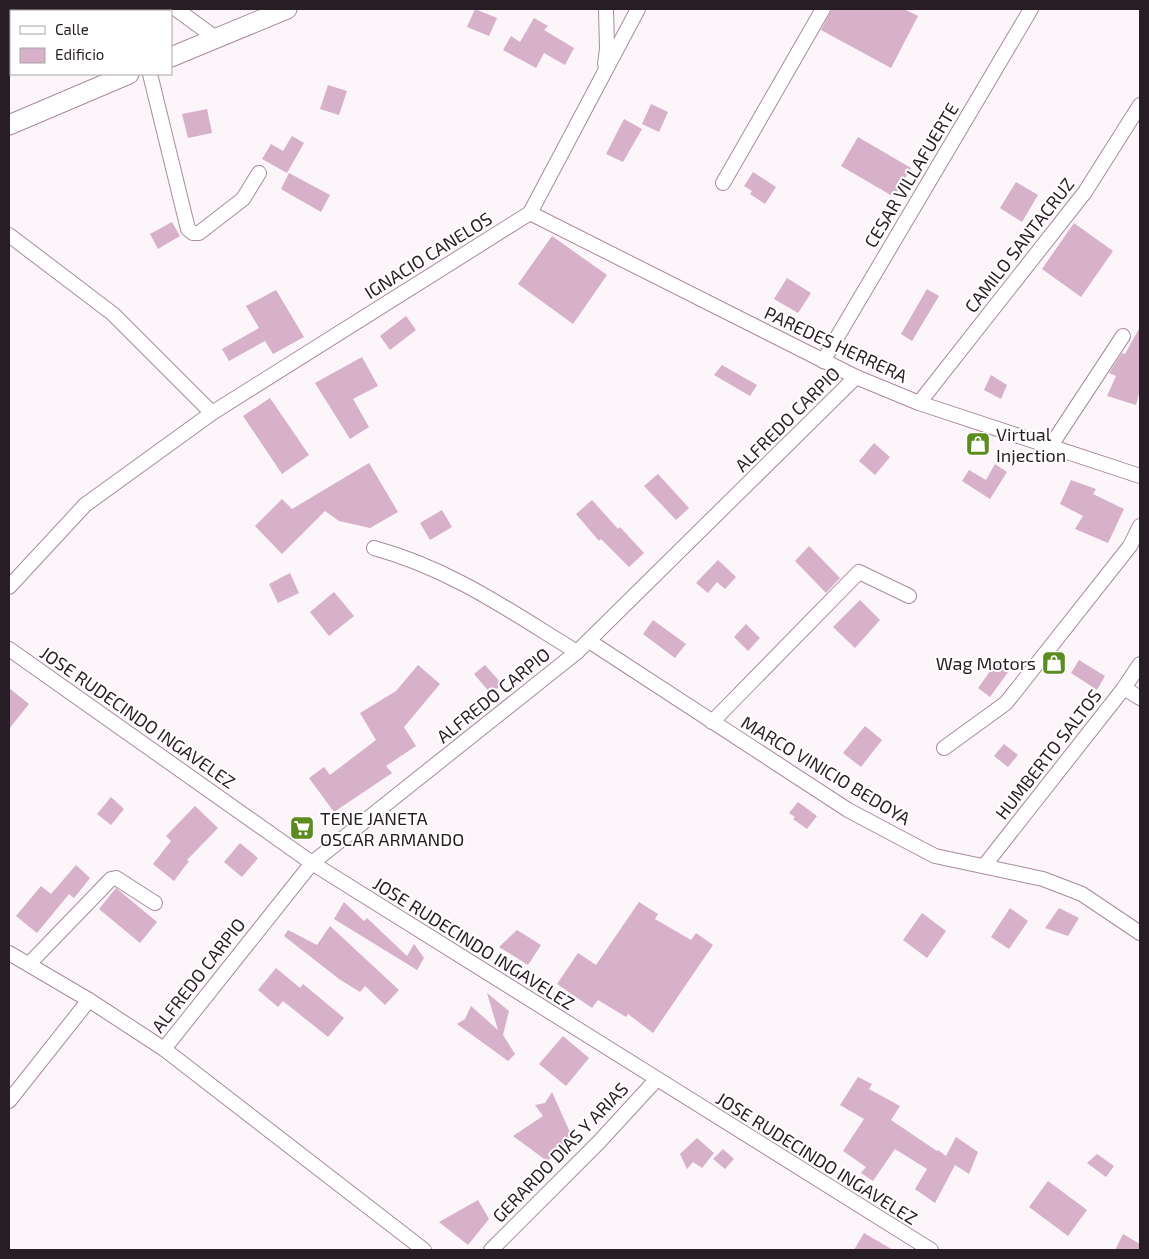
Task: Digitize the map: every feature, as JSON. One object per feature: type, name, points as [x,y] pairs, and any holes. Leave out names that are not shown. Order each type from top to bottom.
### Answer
[{"type":"street","points":[[176,9],[217,39]]},
{"type":"street","points":[[172,57],[287,9]]},
{"type":"street","points":[[604,72],[607,49],[606,9]]},
{"type":"street","points":[[530,213],[638,9]]},
{"type":"street","points":[[723,183],[823,9]]},
{"type":"street","name":"CESAR VILLAFUERTE","points":[[823,361],[1031,9]]},
{"type":"street","points":[[9,125],[127,75]]},
{"type":"street","points":[[150,75],[188,229],[193,233],[199,232],[243,199],[259,173]]},
{"type":"street","name":"CAMILO SANTACRUZ","points":[[920,403],[1085,192],[1140,105]]},
{"type":"street","name":"PAREDES HERRERA","points":[[530,213],[856,377],[920,403],[1050,448],[1140,476]]},
{"type":"street","name":"IGNACIO CANELOS","points":[[9,587],[85,505],[212,413],[530,213]]},
{"type":"street","points":[[9,235],[113,314],[212,413]]},
{"type":"street","points":[[1050,448],[1123,336]]},
{"type":"street","name":"ALFREDO CARPIO","points":[[164,1049],[312,863],[577,652],[856,377]]},
{"type":"street","points":[[944,748],[1006,702],[1130,546],[1140,526]]},
{"type":"street","points":[[374,548],[409,557],[461,580],[577,652]]},
{"type":"street","points":[[712,722],[859,572],[909,596]]},
{"type":"street","name":"MARCO VINICIO BEDOYA","points":[[588,641],[848,810],[895,835],[935,856],[1042,879],[1082,894],[1140,933]]},
{"type":"street","name":"JOSE RUDECINDO INGAVELEZ","points":[[9,649],[312,863],[923,1248]]},
{"type":"street","name":"HUMBERTO SALTOS","points":[[984,866],[1124,688],[1140,664]]},
{"type":"street","points":[[1124,688],[1140,698]]},
{"type":"street","points":[[29,964],[111,878],[116,878],[154,903]]},
{"type":"street","points":[[9,953],[89,1000],[164,1049],[424,1250]]},
{"type":"street","points":[[9,1101],[89,1000]]},
{"type":"street","name":"GERARDO DIAS Y ARIAS","points":[[491,1250],[599,1142],[656,1080]]},
{"type":"building","points":[[475,9],[497,18],[489,36],[467,27]]},
{"type":"building","points":[[832,9],[904,9],[918,16],[891,68],[821,30]]},
{"type":"building","points":[[534,18],[548,26],[544,30],[574,48],[565,65],[544,53],[536,68],[503,50],[511,36],[520,42]]},
{"type":"building","points":[[328,85],[347,91],[339,115],[320,109]]},
{"type":"building","points":[[651,104],[668,112],[659,132],[642,124]]},
{"type":"building","points":[[207,109],[212,133],[188,138],[182,114]]},
{"type":"building","points":[[624,119],[642,129],[623,162],[606,154]]},
{"type":"building","points":[[292,136],[304,143],[287,173],[262,159],[271,144],[283,151]]},
{"type":"building","points":[[858,137],[911,168],[894,197],[841,166]]},
{"type":"building","points":[[753,172],[776,187],[765,204],[750,194],[752,191],[744,186]]},
{"type":"building","points":[[289,173],[330,195],[321,212],[281,189]]},
{"type":"building","points":[[1016,182],[1038,195],[1022,222],[1000,208]]},
{"type":"building","points":[[172,222],[180,236],[158,249],[150,234]]},
{"type":"building","points":[[1074,223],[1113,251],[1081,297],[1042,269]]},
{"type":"building","points":[[552,236],[607,275],[573,324],[518,284]]},
{"type":"building","points":[[787,278],[811,293],[798,313],[774,299]]},
{"type":"building","points":[[927,289],[939,296],[912,341],[901,334]]},
{"type":"building","points":[[276,290],[304,337],[273,354],[265,341],[229,361],[222,349],[259,328],[246,306]]},
{"type":"building","points":[[406,316],[416,330],[390,350],[380,336]]},
{"type":"building","points":[[1140,327],[1140,390],[1136,405],[1107,396],[1116,376],[1109,373],[1122,353],[1125,354]]},
{"type":"building","points":[[362,357],[378,386],[353,399],[369,427],[350,439],[315,383]]},
{"type":"building","points":[[722,365],[757,385],[750,396],[714,375]]},
{"type":"building","points":[[991,375],[1007,385],[1001,399],[984,390]]},
{"type":"building","points":[[270,398],[309,455],[282,474],[243,416]]},
{"type":"building","points":[[874,443],[890,457],[875,475],[859,461]]},
{"type":"building","points":[[369,463],[398,512],[370,528],[339,521],[325,511],[282,554],[255,526],[282,499],[292,509]]},
{"type":"building","points":[[995,464],[1007,472],[990,499],[962,481],[969,470],[986,480]]},
{"type":"building","points":[[658,474],[689,508],[676,520],[644,486]]},
{"type":"building","points":[[1071,480],[1096,489],[1093,494],[1124,509],[1108,543],[1075,529],[1083,516],[1060,504]]},
{"type":"building","points":[[592,500],[618,529],[620,527],[644,553],[629,567],[601,539],[599,541],[576,514]]},
{"type":"building","points":[[442,510],[452,527],[430,540],[420,523]]},
{"type":"building","points":[[809,546],[840,578],[826,593],[795,561]]},
{"type":"building","points":[[718,560],[736,577],[725,589],[717,582],[708,593],[696,583]]},
{"type":"building","points":[[290,573],[299,593],[278,603],[269,584]]},
{"type":"building","points":[[334,592],[354,616],[329,636],[310,612]]},
{"type":"building","points":[[860,600],[880,620],[855,648],[833,627]]},
{"type":"building","points":[[653,620],[686,644],[675,658],[643,634]]},
{"type":"building","points":[[746,624],[760,638],[748,651],[734,637]]},
{"type":"building","points":[[999,659],[1011,668],[990,697],[978,688]]},
{"type":"building","points":[[1079,660],[1105,676],[1097,690],[1071,673]]},
{"type":"building","points":[[418,665],[440,684],[404,727],[416,746],[386,766],[392,773],[334,812],[309,778],[324,767],[330,775],[376,740],[360,713],[396,691]]},
{"type":"building","points":[[485,665],[502,684],[491,694],[474,674]]},
{"type":"building","points":[[9,688],[29,704],[9,729]]},
{"type":"building","points":[[865,726],[882,740],[861,767],[843,753]]},
{"type":"building","points":[[1004,744],[1018,755],[1008,767],[994,756]]},
{"type":"building","points":[[111,797],[124,809],[111,825],[97,814]]},
{"type":"building","points":[[798,802],[817,816],[807,829],[793,819],[795,817],[789,813]]},
{"type":"building","points":[[195,806],[218,828],[187,860],[189,861],[174,881],[153,864],[171,841],[166,836]]},
{"type":"building","points":[[240,843],[258,858],[242,877],[224,862]]},
{"type":"building","points":[[76,865],[90,878],[74,898],[69,894],[37,933],[16,916],[41,886],[51,894]]},
{"type":"building","points":[[116,888],[157,922],[140,943],[99,909]]},
{"type":"building","points":[[344,902],[364,921],[367,918],[407,956],[414,944],[424,958],[417,970],[334,919]]},
{"type":"building","points":[[639,902],[658,914],[655,919],[691,940],[696,933],[713,945],[653,1033],[628,1014],[626,1017],[598,1000],[592,1008],[557,984],[578,953],[596,965]]},
{"type":"building","points":[[1010,908],[1028,921],[1009,949],[991,937]]},
{"type":"building","points":[[1059,908],[1079,918],[1068,936],[1045,928]]},
{"type":"building","points":[[922,913],[946,931],[927,958],[903,940]]},
{"type":"building","points":[[330,926],[399,990],[385,1005],[365,986],[360,992],[339,979],[284,936],[288,930],[317,945]]},
{"type":"building","points":[[517,930],[541,945],[528,965],[499,947]]},
{"type":"building","points":[[276,968],[300,988],[303,984],[344,1018],[328,1037],[283,1001],[278,1007],[258,990]]},
{"type":"building","points":[[487,993],[509,1011],[503,1035],[515,1054],[508,1061],[457,1024],[465,1019],[471,1006],[498,1030]]},
{"type":"building","points":[[563,1036],[589,1058],[566,1086],[539,1064]]},
{"type":"building","points":[[858,1077],[872,1084],[869,1089],[900,1106],[891,1120],[937,1151],[946,1156],[956,1137],[978,1152],[969,1174],[955,1165],[935,1203],[915,1189],[927,1169],[895,1149],[873,1181],[861,1173],[866,1167],[843,1151],[864,1119],[840,1105]]},
{"type":"building","points":[[552,1092],[573,1139],[547,1161],[513,1136],[543,1116],[535,1105],[545,1103]]},
{"type":"building","points":[[697,1138],[714,1153],[702,1168],[693,1162],[687,1169],[680,1154]]},
{"type":"building","points":[[723,1149],[734,1159],[725,1169],[713,1159]]},
{"type":"building","points":[[1097,1154],[1114,1166],[1106,1177],[1087,1163]]},
{"type":"building","points":[[1048,1181],[1087,1210],[1068,1236],[1029,1207]]},
{"type":"building","points":[[478,1200],[489,1219],[468,1245],[439,1222]]},
{"type":"building","points":[[864,1233],[893,1250],[854,1250]]},
{"type":"building","points":[[1123,1234],[1140,1244],[1140,1250],[1115,1250]]},
{"type":"place","name":"Virtual Injection","points":[[978,444]]},
{"type":"place","name":"Wag Motors","points":[[1054,663]]},
{"type":"place","name":"TENE JANETA OSCAR ARMANDO","points":[[302,828]]}]
